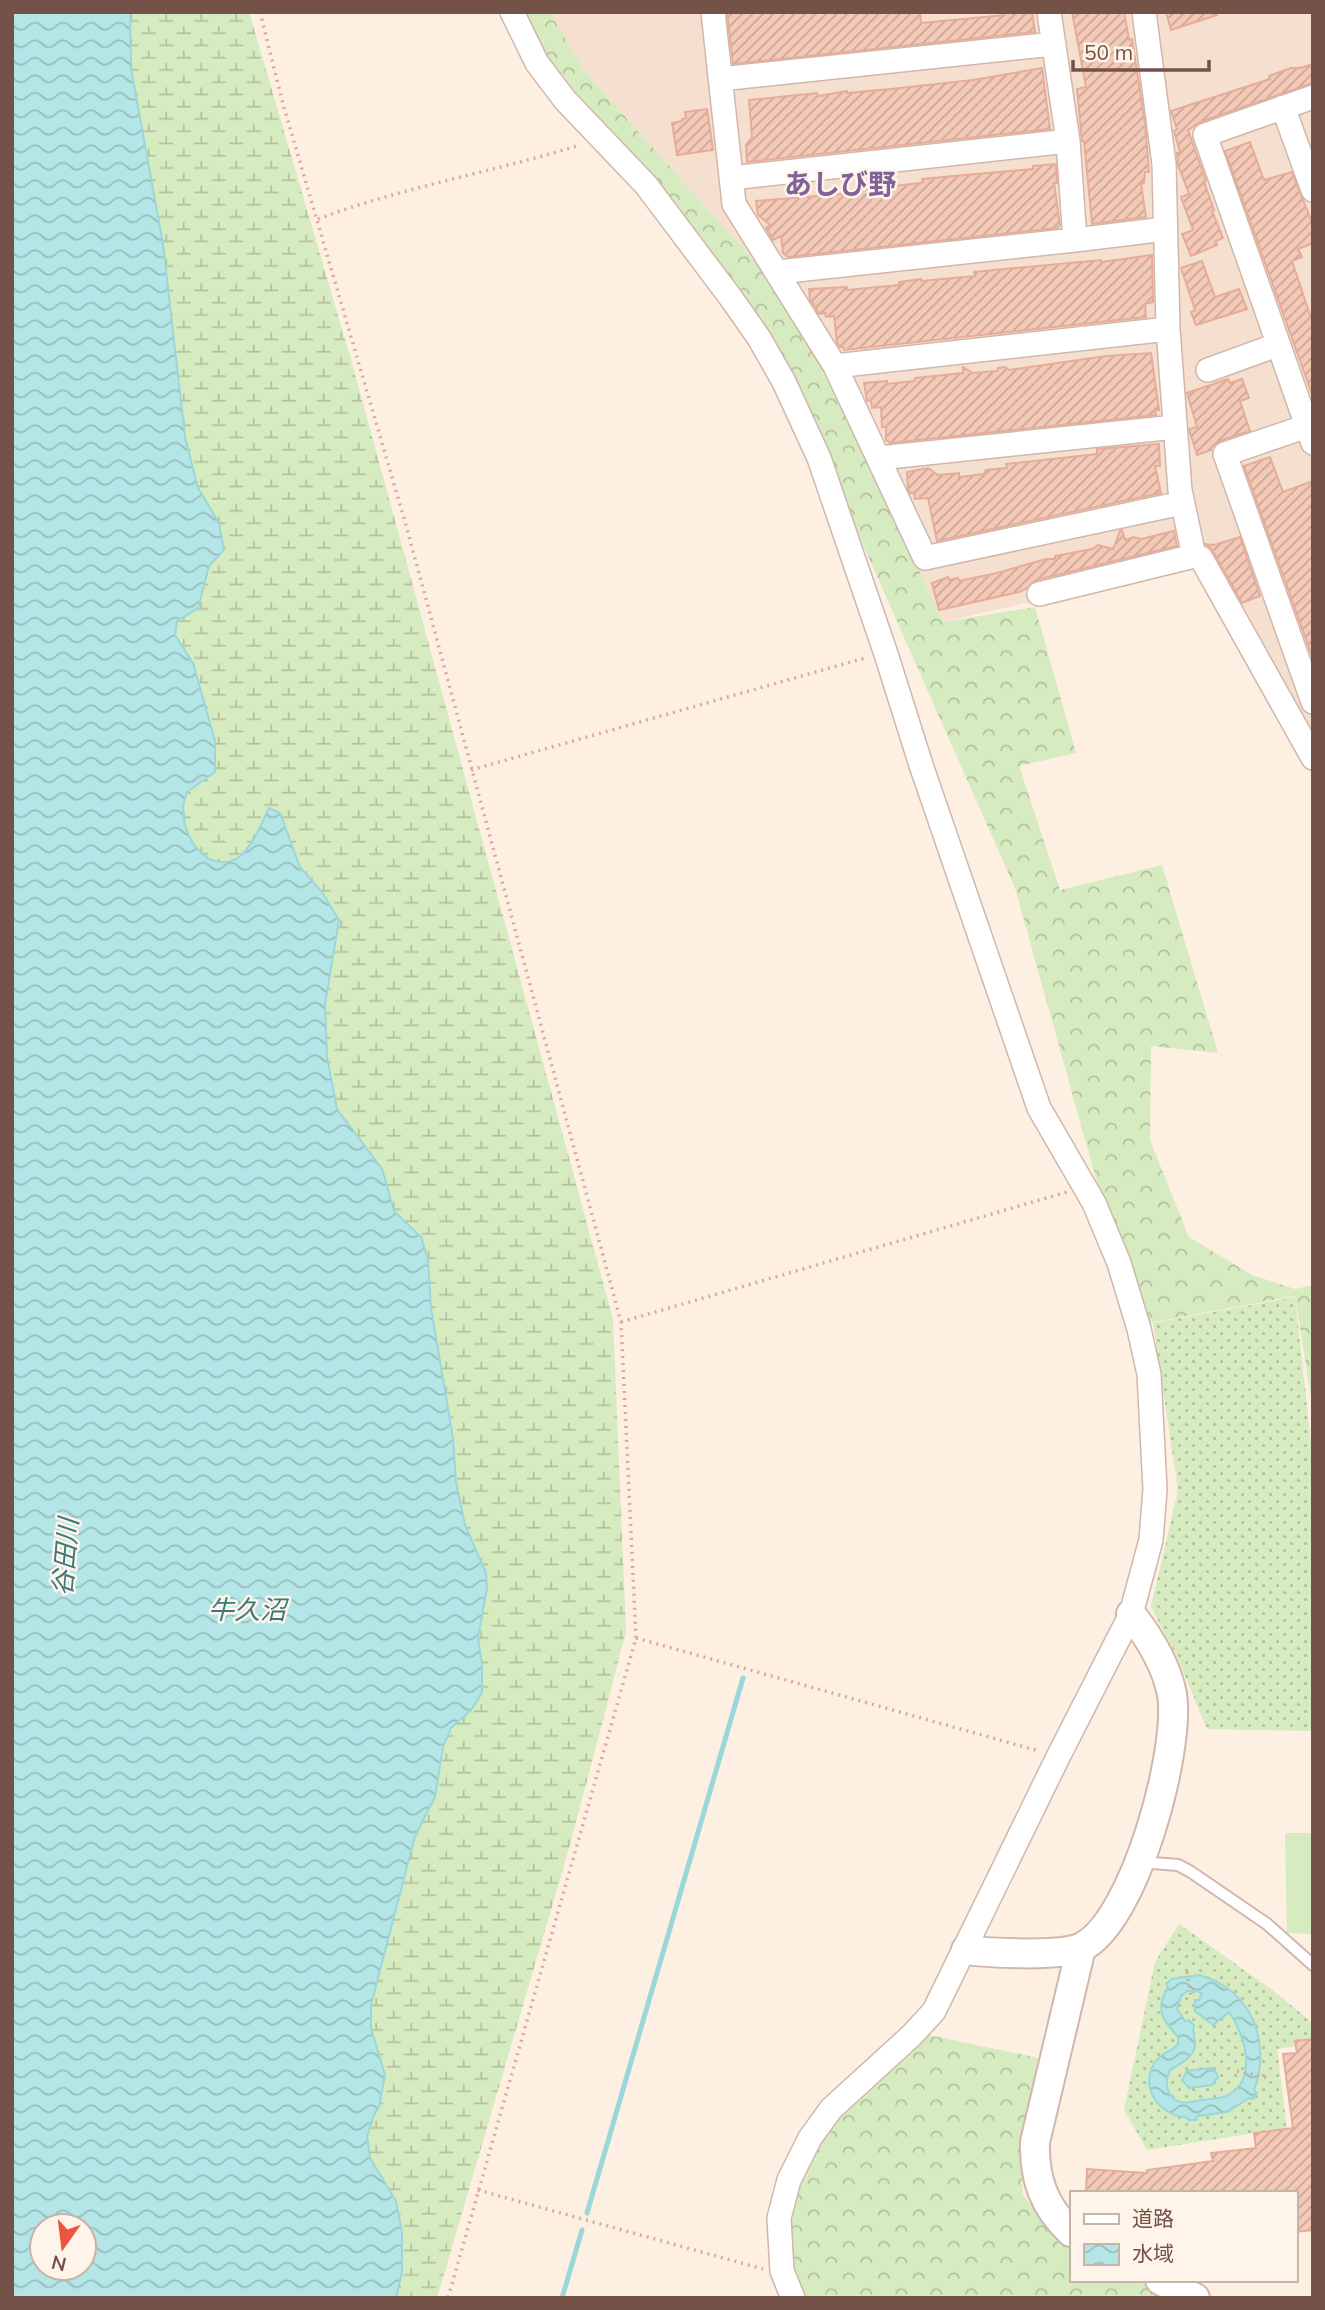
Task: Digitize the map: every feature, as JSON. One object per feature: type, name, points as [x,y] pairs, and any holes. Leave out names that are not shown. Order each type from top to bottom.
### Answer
[{"type":"street","points":[[512,12],[537,63],[565,100],[646,185],[759,338],[784,382],[819,458],[880,654],[1039,1108],[1094,1203],[1119,1263],[1149,1374],[1155,1489],[1151,1540],[1131,1614],[934,2011],[912,2035],[831,2109],[810,2138],[789,2180],[779,2218],[782,2271],[793,2298]]},
{"type":"street","points":[[713,12],[734,204],[835,366],[925,558],[1182,503]]},
{"type":"street","points":[[1049,12],[1069,141],[1075,240]]},
{"type":"street","points":[[1144,12],[1164,164],[1168,329],[1175,427],[1182,503],[1194,556]]},
{"type":"street","points":[[720,79],[1054,44]]},
{"type":"street","points":[[1313,97],[1205,135],[1277,345],[1311,431],[1226,454],[1313,702]]},
{"type":"street","points":[[1283,107],[1313,190]]},
{"type":"street","points":[[731,178],[1069,141]]},
{"type":"street","points":[[778,272],[1165,229]]},
{"type":"street","points":[[835,366],[1168,329]]},
{"type":"street","points":[[1208,370],[1277,345]]},
{"type":"street","points":[[879,458],[1175,427]]},
{"type":"street","points":[[1039,594],[1194,556],[1201,558],[1313,758]]},
{"type":"street","points":[[966,1950],[988,1953],[1050,1952],[1081,1948],[1100,1934],[1125,1894],[1140,1862],[1160,1793],[1173,1723],[1168,1678],[1147,1634],[1131,1614]]},
{"type":"street","points":[[1070,2231],[1057,2219],[1034,2168],[1035,2143],[1081,1948]]},
{"type":"street","points":[[1164,2282],[1195,2298]]},
{"type":"lane","points":[[1140,1862],[1178,1865],[1191,1871],[1267,1924],[1313,1965]]},
{"type":"path","points":[[260,12],[283,104],[402,512],[621,1322],[636,1638],[448,2298]]},
{"type":"path","points":[[318,219],[356,205],[533,160],[602,138]]},
{"type":"path","points":[[471,770],[880,654]]},
{"type":"path","points":[[621,1322],[1045,1199]]},
{"type":"path","points":[[636,1638],[1058,1757]]},
{"type":"path","points":[[1187,1974],[1190,1994]]},
{"type":"path","points":[[1239,2071],[1265,2077]]},
{"type":"path","points":[[478,2190],[769,2271],[782,2271]]},
{"type":"shaded area","name":"あしび野","points":[[553,12],[1313,12],[1313,760],[1199,563],[943,622],[827,374],[757,264],[585,72],[554,19]]},
{"type":"green space","points":[[130,12],[249,12],[352,363],[613,1319],[626,1632],[570,1845],[437,2298],[396,2298],[402,2272],[396,2201],[370,2158],[367,2136],[379,2107],[385,2075],[371,2028],[371,2005],[415,1836],[435,1797],[443,1747],[451,1727],[471,1710],[482,1664],[478,1638],[487,1588],[486,1573],[465,1525],[456,1482],[453,1437],[431,1308],[428,1259],[421,1237],[394,1211],[382,1169],[337,1109],[327,1057],[325,1004],[329,974],[322,892],[300,867],[280,813],[269,809],[247,848],[225,862],[216,862],[200,851],[185,822],[183,808],[187,792],[215,772],[215,741],[193,663],[175,635],[177,621],[198,608],[219,523],[198,488],[185,437],[163,244],[131,68]]},
{"type":"green space","points":[[518,12],[553,12],[554,19],[585,72],[757,264],[827,374],[943,622],[1035,607],[1076,753],[1019,766],[1060,890],[1162,865],[1218,1053],[1151,1046],[1150,1140],[1189,1237],[1252,1275],[1295,1289],[1313,1285],[1313,1410],[1295,1296],[1143,1324],[1103,1204],[1015,888],[787,379],[554,81]]},
{"type":"green space","points":[[1295,1297],[1313,1461],[1313,1731],[1207,1729],[1178,1659],[1151,1607],[1178,1490],[1153,1323]]},
{"type":"green space","points":[[1285,1833],[1313,1833],[1313,1934],[1287,1933]]},
{"type":"green space","points":[[1179,1924],[1271,1989],[1313,2023],[1313,2043],[1277,2049],[1287,2128],[1147,2150],[1124,2110],[1155,1962]]},
{"type":"green space","points":[[924,2034],[1043,2059],[1019,2141],[1023,2195],[1062,2243],[1070,2247],[1070,2282],[1140,2282],[1172,2298],[799,2298],[790,2275],[787,2218],[795,2187],[833,2119]]},
{"type":"water","name":"牛久沼","points":[[12,12],[130,12],[131,68],[163,244],[185,437],[198,488],[219,523],[224,550],[209,566],[198,608],[177,621],[175,635],[193,663],[215,741],[215,772],[187,792],[183,808],[184,822],[197,849],[212,860],[221,862],[238,858],[244,852],[269,808],[280,813],[300,867],[322,892],[339,920],[325,1004],[327,1057],[337,1109],[382,1169],[394,1211],[421,1237],[428,1259],[431,1308],[453,1438],[456,1482],[465,1525],[486,1573],[487,1588],[478,1638],[482,1664],[482,1693],[471,1710],[451,1728],[443,1747],[435,1797],[415,1836],[371,2005],[371,2028],[385,2075],[379,2107],[367,2136],[370,2158],[396,2201],[402,2232],[402,2272],[396,2298],[12,2298]]},
{"type":"water","points":[[1199,1975],[1232,1992],[1244,2005],[1253,2019],[1260,2053],[1254,2090],[1257,2093],[1253,2099],[1249,2098],[1227,2112],[1197,2116],[1196,2120],[1175,2115],[1159,2105],[1150,2089],[1151,2070],[1158,2058],[1178,2044],[1178,2037],[1165,2020],[1161,2008],[1168,1987],[1166,1984],[1172,1979]],"holes":[[[1187,1991],[1202,1993],[1199,2000],[1195,2000],[1195,2011],[1213,2025],[1229,2012],[1235,2021],[1246,2055],[1246,2067],[1238,2088],[1228,2095],[1182,2103],[1169,2093],[1167,2079],[1170,2070],[1186,2060],[1194,2049],[1194,2025],[1189,2020],[1185,2021],[1177,2009],[1181,1996]]]},
{"type":"water","points":[[1211,2068],[1218,2077],[1212,2085],[1189,2088],[1182,2080],[1187,2071]]},
{"type":"building","points":[[727,12],[920,12],[921,23],[1005,15],[1005,12],[1032,12],[1035,32],[733,64]]},
{"type":"building","points":[[1072,12],[1124,12],[1129,40],[1132,39],[1145,123],[1149,172],[1145,172],[1144,183],[1141,184],[1146,217],[1092,224],[1077,89],[1086,87]]},
{"type":"building","points":[[1166,12],[1216,12],[1217,15],[1171,30]]},
{"type":"building","points":[[1313,64],[1313,83],[1200,122],[1188,130],[1206,181],[1204,182],[1214,210],[1212,211],[1223,238],[1216,241],[1217,245],[1191,256],[1182,234],[1193,230],[1181,197],[1189,194],[1178,165],[1177,153],[1180,152],[1171,111],[1270,79],[1269,76],[1291,68]]},
{"type":"building","points":[[1042,68],[1050,129],[747,162],[746,145],[752,137],[749,100],[891,89],[973,80]]},
{"type":"building","points":[[707,109],[713,150],[677,155],[672,123],[686,118],[685,112]]},
{"type":"building","points":[[1250,142],[1264,180],[1292,172],[1313,225],[1313,243],[1298,249],[1302,257],[1292,261],[1313,324],[1313,397],[1225,151]]},
{"type":"building","points":[[1056,164],[1057,183],[1054,183],[1060,225],[1057,228],[788,257],[783,253],[781,236],[773,240],[766,228],[770,225],[758,215],[756,201],[842,194],[920,183],[923,182],[922,179],[1033,169],[1033,166]]},
{"type":"building","points":[[1152,255],[1153,302],[1145,304],[1146,317],[844,350],[837,343],[834,316],[819,314],[810,299],[809,289],[847,287],[847,290],[899,285],[899,282],[921,279],[975,276],[974,272],[1101,262]]},
{"type":"building","points":[[1202,261],[1215,297],[1239,289],[1247,309],[1196,325],[1191,312],[1195,310],[1181,268]]},
{"type":"building","points":[[1151,353],[1159,410],[1155,410],[1156,415],[890,443],[886,440],[886,427],[882,427],[881,407],[872,408],[871,400],[867,401],[864,383],[914,381],[915,378],[963,373],[963,367],[973,373],[997,371],[998,368],[1005,367],[1009,370],[1106,356]]},
{"type":"building","points":[[1228,379],[1230,383],[1242,379],[1249,398],[1240,401],[1250,431],[1220,441],[1211,450],[1197,455],[1189,429],[1197,427],[1187,393]]},
{"type":"building","points":[[1159,444],[1160,466],[1155,466],[1161,493],[937,541],[928,498],[915,499],[914,493],[910,493],[908,489],[907,472],[928,468],[938,475],[959,473],[959,477],[1007,468],[1006,464],[1097,454],[1097,449]]},
{"type":"building","points":[[1270,457],[1283,492],[1313,481],[1313,659],[1244,466]]},
{"type":"building","points":[[1122,530],[1125,540],[1174,531],[1177,546],[1036,580],[1019,592],[939,610],[932,583],[948,577],[949,580],[958,578],[959,581],[997,573],[1046,559],[1055,559],[1055,556],[1092,549],[1098,545],[1113,549]]},
{"type":"building","points":[[1240,537],[1260,596],[1242,603],[1213,551],[1206,544],[1214,545]]},
{"type":"building","points":[[1313,2039],[1313,2230],[1297,2232],[1297,2191],[1086,2191],[1087,2169],[1147,2173],[1147,2170],[1213,2161],[1211,2153],[1256,2148],[1254,2133],[1293,2128],[1283,2054],[1297,2053],[1295,2041]]},
{"type":"waterway","points":[[587,2213],[743,1678]]},
{"type":"waterway","points":[[562,2298],[582,2230]]},
{"type":"district","name":"あしび野","points":[[840,183]]},
{"type":"water label","name":"谷田川","points":[[65,1557]]}]
